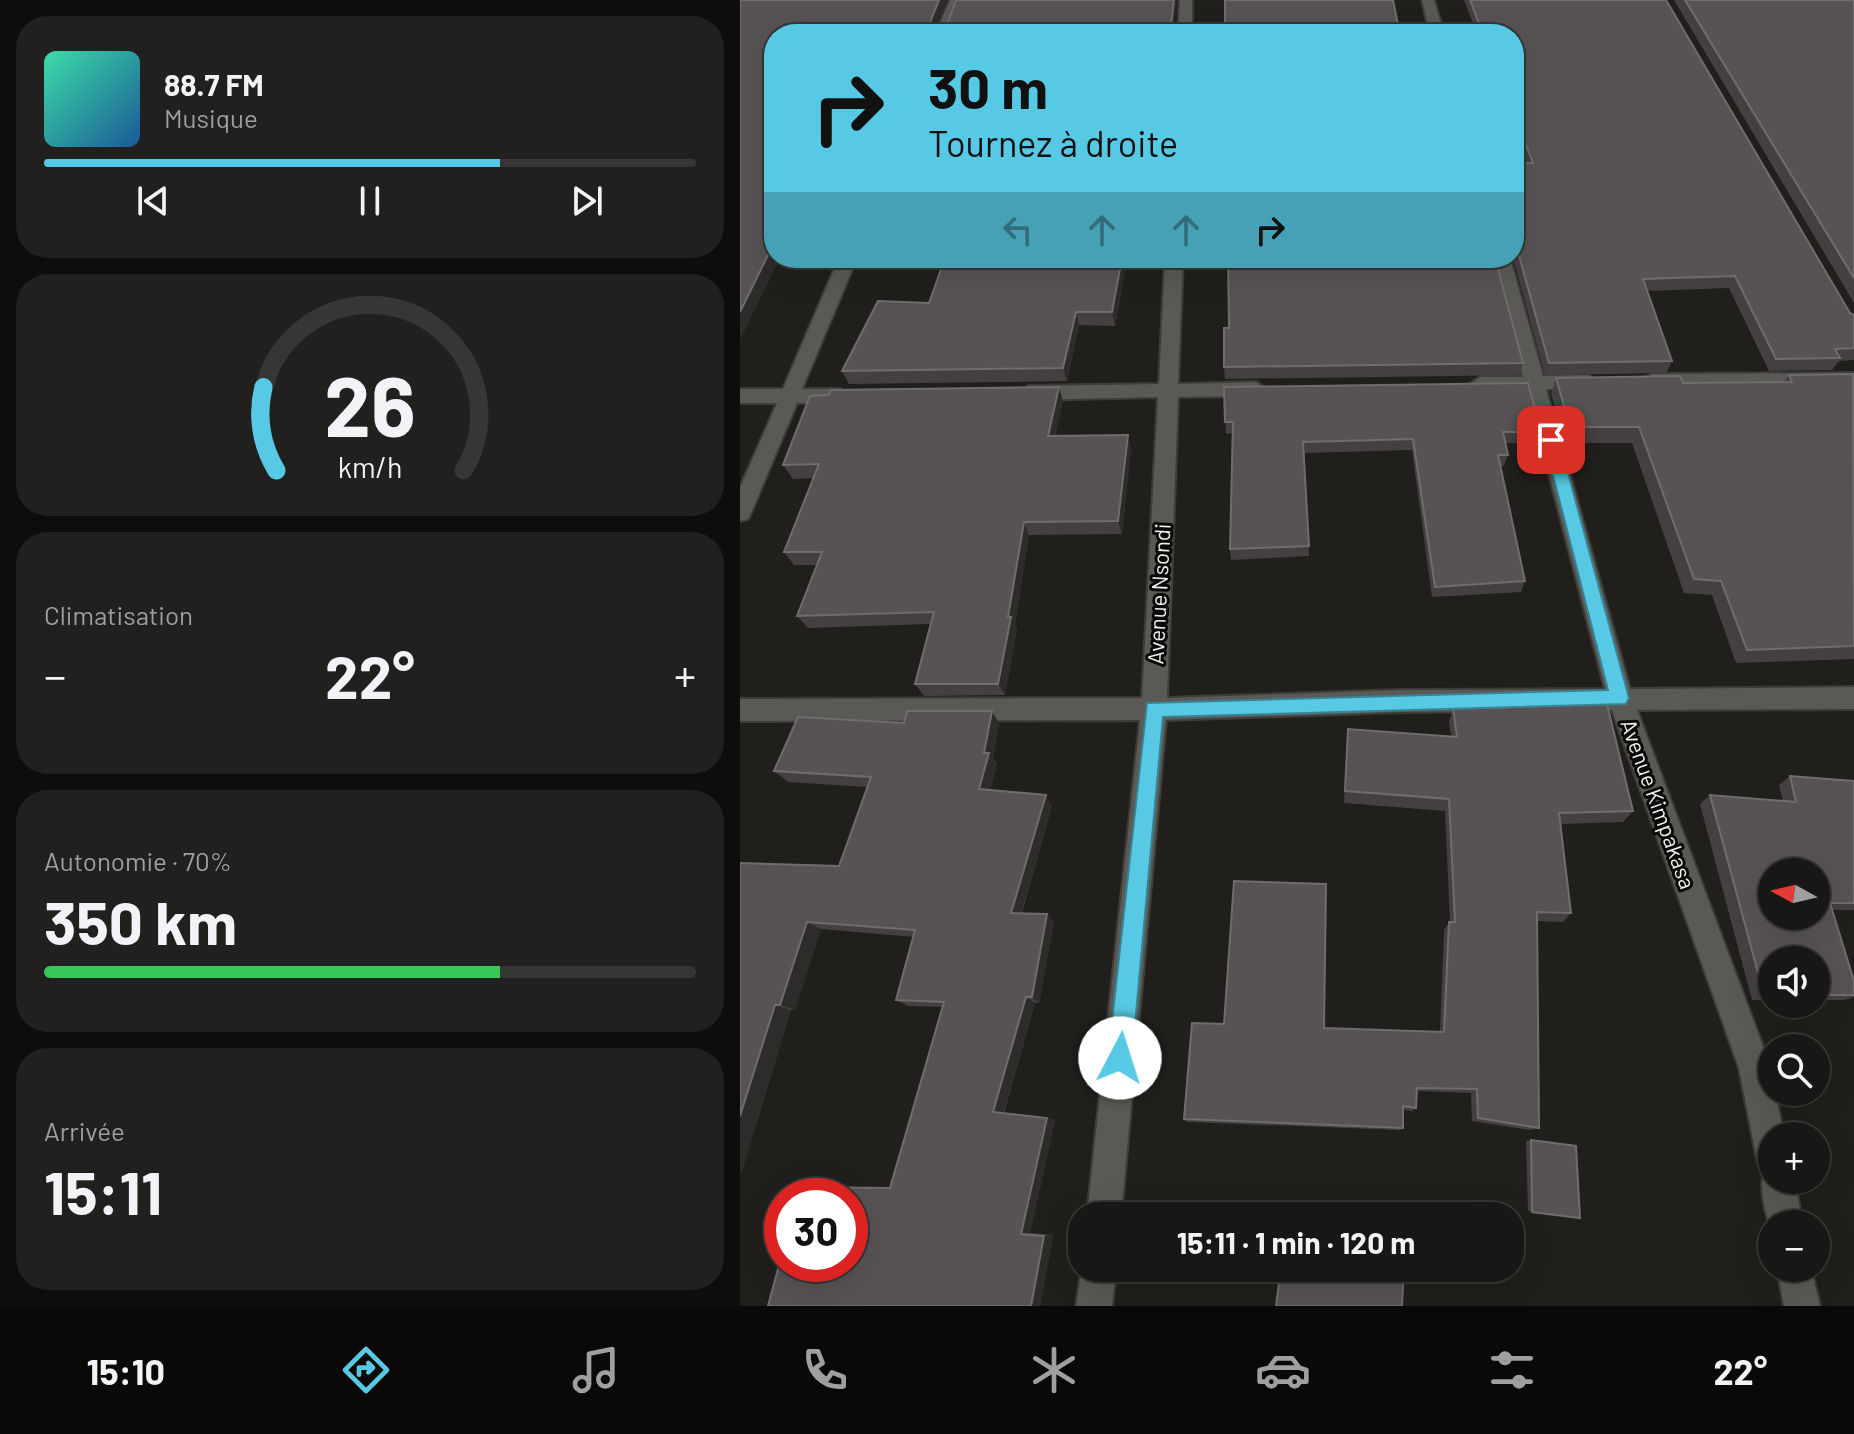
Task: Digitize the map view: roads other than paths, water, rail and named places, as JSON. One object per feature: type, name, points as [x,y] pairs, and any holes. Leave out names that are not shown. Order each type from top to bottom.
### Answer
[{"type":"street","points":[[946,24],[956,0]]},
{"type":"street","points":[[1185,24],[1186,0]]},
{"type":"street","points":[[1428,0],[1434,24]]},
{"type":"street","points":[[740,513],[844,268]]},
{"type":"street","name":"Avenue Nsondi","points":[[1105,1202],[1154,709],[1174,268]]},
{"type":"street","name":"Avenue Kimpakasa","points":[[1504,268],[1620,698],[1755,1068],[1766,1122]]},
{"type":"street","points":[[1456,384],[1854,380]]},
{"type":"street","points":[[1010,393],[1280,388]]},
{"type":"street","points":[[740,396],[852,395]]},
{"type":"street","points":[[740,710],[1154,709],[1620,698],[1854,698]]},
{"type":"street","points":[[1094,1306],[1097,1282]]},
{"type":"street","points":[[1797,1282],[1802,1306]]}]
